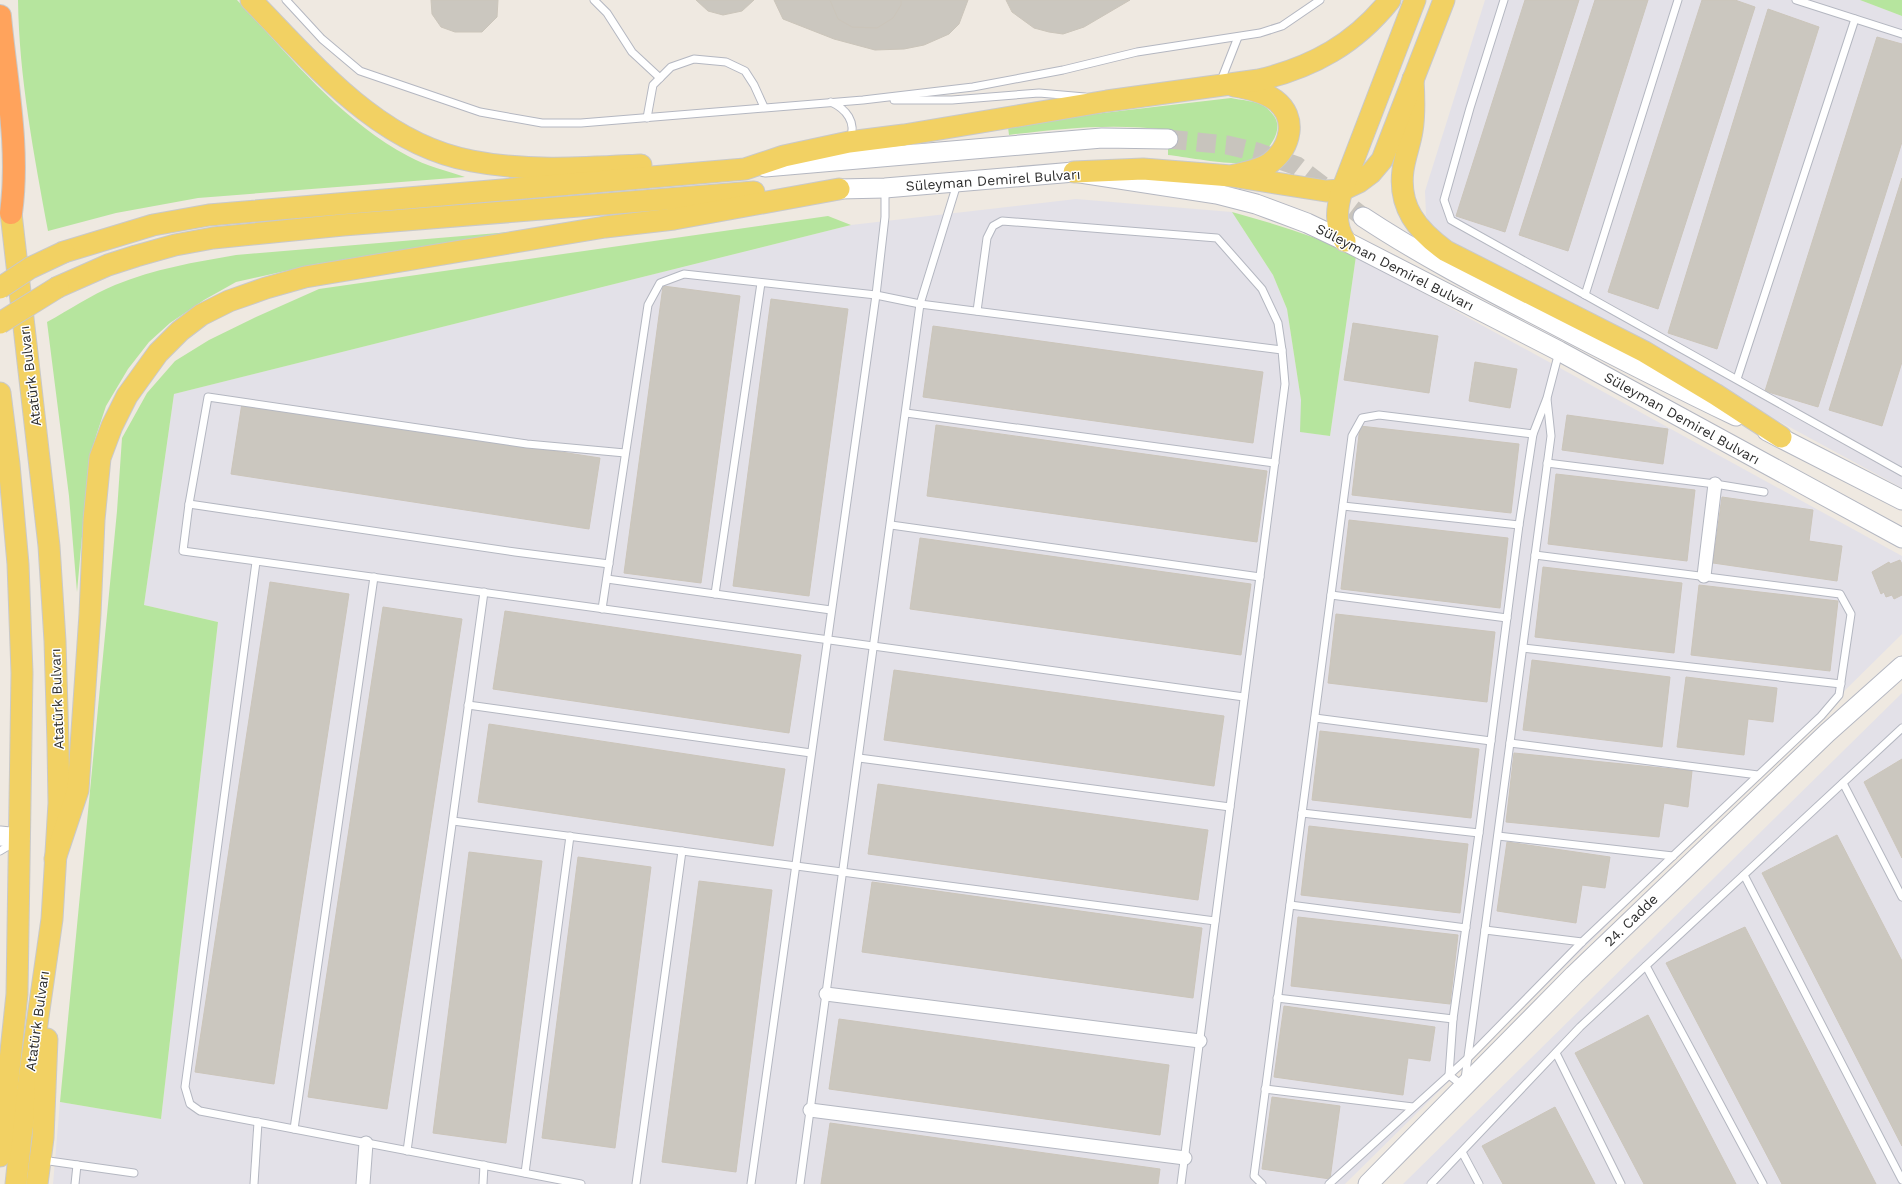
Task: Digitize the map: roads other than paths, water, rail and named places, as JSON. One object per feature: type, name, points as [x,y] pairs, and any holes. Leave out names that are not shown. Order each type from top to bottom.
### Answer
[{"type":"highway","points":[[0,16],[14,157],[15,188],[11,213]]},
{"type":"highway","points":[[0,163],[11,213]]},
{"type":"main road","points":[[251,0],[333,84],[362,108],[390,128],[422,145],[446,154],[471,161],[527,168],[569,168],[690,162],[708,163],[745,169],[784,156],[849,142],[904,135],[1107,101],[1220,84],[1259,80],[1283,74],[1305,66],[1351,40],[1378,16],[1390,0]]},
{"type":"main road","points":[[1345,241],[1340,233],[1337,217],[1342,190],[1415,0]]},
{"type":"main road","points":[[1074,172],[1143,169],[1231,176],[1314,190],[1342,190],[1359,182],[1371,173],[1382,160],[1444,0]]},
{"type":"main road","points":[[1413,79],[1414,111],[1412,131],[1403,170],[1403,195],[1408,211],[1419,228],[1431,240],[1446,251],[1645,352],[1715,394],[1781,437]]},
{"type":"main road","points":[[1220,84],[1240,87],[1274,99],[1281,105],[1290,124],[1289,137],[1281,152],[1270,162],[1252,171],[1231,176]]},
{"type":"main road","points":[[0,288],[30,268],[64,252],[153,225],[209,215],[1102,138],[1168,139]]},
{"type":"main road","name":"Süleyman Demirel Bulvarı","points":[[839,189],[885,188],[1074,172],[1217,194],[1256,204],[1307,222],[1559,351],[1902,538]]},
{"type":"main road","points":[[0,323],[58,287],[108,265],[176,245],[213,238],[351,225],[764,191],[839,189]]},
{"type":"main road","points":[[55,859],[78,790],[90,614],[94,520],[100,458],[112,426],[127,396],[158,353],[180,331],[201,315],[229,301],[266,288],[305,277],[605,227],[674,219],[839,189]]},
{"type":"main road","name":"Atatürk Bulvarı","points":[[0,1156],[12,1135],[52,919],[58,803],[58,744],[53,598],[42,472],[11,213]]},
{"type":"main road","name":"Süleyman Demirel Bulvarı","points":[[1363,217],[1406,246],[1470,281],[1660,380],[1781,437],[1902,500]]},
{"type":"main road","name":"Atatürk Bulvarı","points":[[0,393],[5,472],[18,564],[21,649],[10,837],[17,994],[12,1135],[16,1184]]},
{"type":"main road","name":"24. Cadde","points":[[1368,1184],[1574,974],[1827,733],[1902,666]]},
{"type":"main road","points":[[37,1184],[43,1138],[52,919]]},
{"type":"main road","points":[[0,1026],[17,994]]},
{"type":"street","points":[[1704,576],[1715,484]]},
{"type":"street","points":[[826,994],[1200,1041]]},
{"type":"street","points":[[810,1110],[1184,1158]]},
{"type":"street","points":[[363,1184],[366,1143]]},
{"type":"lane","points":[[286,0],[322,39],[360,72],[386,82],[425,92],[480,112],[542,123],[581,123],[700,114],[764,107],[864,100],[973,87],[1063,70],[1137,52],[1260,33],[1282,26],[1320,0]]},
{"type":"lane","points":[[594,0],[607,13],[632,52],[660,78]]},
{"type":"lane","points":[[1504,0],[1470,108],[1444,200],[1451,220],[1737,380],[1902,470]]},
{"type":"lane","points":[[1585,295],[1678,0]]},
{"type":"lane","points":[[1796,0],[1902,34]]},
{"type":"lane","points":[[1737,380],[1855,19]]},
{"type":"lane","points":[[1220,84],[1238,37]]},
{"type":"lane","points":[[647,118],[653,85],[671,67],[694,59],[726,62],[745,71],[754,85],[764,107]]},
{"type":"lane","points":[[864,100],[952,100],[1039,93],[1074,95],[1107,101]]},
{"type":"lane","points":[[831,102],[842,107],[848,114],[852,124],[849,142]]},
{"type":"lane","points":[[800,1184],[920,304],[958,181]]},
{"type":"lane","points":[[751,1184],[876,295],[885,217],[885,188]]},
{"type":"lane","points":[[977,311],[987,238],[993,226],[1002,221],[1217,238],[1262,289],[1278,323],[1285,384],[1181,1184]]},
{"type":"lane","points":[[602,609],[648,305],[660,283],[684,274],[876,295],[920,304],[1282,350]]},
{"type":"lane","points":[[715,594],[761,283]]},
{"type":"lane","points":[[1449,1075],[1453,1019],[1480,833],[1519,525],[1533,434],[1547,398],[1559,351]]},
{"type":"lane","points":[[625,453],[527,444],[208,397],[188,504],[183,551],[1244,697]]},
{"type":"lane","points":[[1449,1075],[1464,1087],[1551,436],[1547,398]]},
{"type":"lane","points":[[906,413],[1275,462]]},
{"type":"lane","points":[[1262,1184],[1254,1176],[1352,436],[1362,418],[1379,415],[1533,434]]},
{"type":"lane","points":[[1547,463],[1715,484],[1764,492]]},
{"type":"lane","points":[[188,504],[515,552],[609,564]]},
{"type":"lane","points":[[1343,506],[1519,525]]},
{"type":"lane","points":[[891,525],[1260,577]]},
{"type":"lane","points":[[1329,1184],[1469,1057],[1582,942],[1820,716],[1839,694],[1851,614],[1840,594],[1535,554]]},
{"type":"lane","points":[[256,562],[185,1087],[190,1104],[200,1111],[581,1184]]},
{"type":"lane","points":[[294,1129],[374,577]]},
{"type":"lane","points":[[607,579],[831,610]]},
{"type":"lane","points":[[407,1151],[484,592]]},
{"type":"lane","points":[[1331,595],[1507,618]]},
{"type":"lane","points":[[1523,648],[1841,684]]},
{"type":"lane","points":[[468,704],[811,754]]},
{"type":"lane","points":[[1315,718],[1491,741]]},
{"type":"lane","points":[[1431,1184],[1580,1028],[1902,728]]},
{"type":"lane","points":[[1510,743],[1758,775]]},
{"type":"lane","points":[[859,758],[1230,807]]},
{"type":"lane","points":[[1843,783],[1902,897]]},
{"type":"lane","points":[[1302,813],[1480,833]]},
{"type":"lane","points":[[452,821],[1215,921]]},
{"type":"lane","points":[[525,1173],[570,836]]},
{"type":"lane","points":[[1498,836],[1673,856]]},
{"type":"lane","points":[[0,851],[10,837]]},
{"type":"lane","points":[[636,1184],[682,851]]},
{"type":"lane","points":[[1744,875],[1902,1180]]},
{"type":"lane","points":[[1290,905],[1466,928]]},
{"type":"lane","points":[[1485,930],[1582,942]]},
{"type":"lane","points":[[1646,966],[1762,1184]]},
{"type":"lane","points":[[1277,998],[1453,1019]]},
{"type":"lane","points":[[1556,1053],[1621,1184]]},
{"type":"lane","points":[[1265,1089],[1413,1108]]},
{"type":"lane","points":[[254,1184],[258,1122]]},
{"type":"lane","points":[[1462,1152],[1479,1184]]},
{"type":"lane","points":[[40,1160],[134,1173]]},
{"type":"lane","points":[[75,1184],[77,1165]]},
{"type":"lane","points":[[483,1184],[484,1166]]},
{"type":"tunnel","points":[[1168,139],[1227,145],[1257,152],[1297,166],[1363,217]]}]
